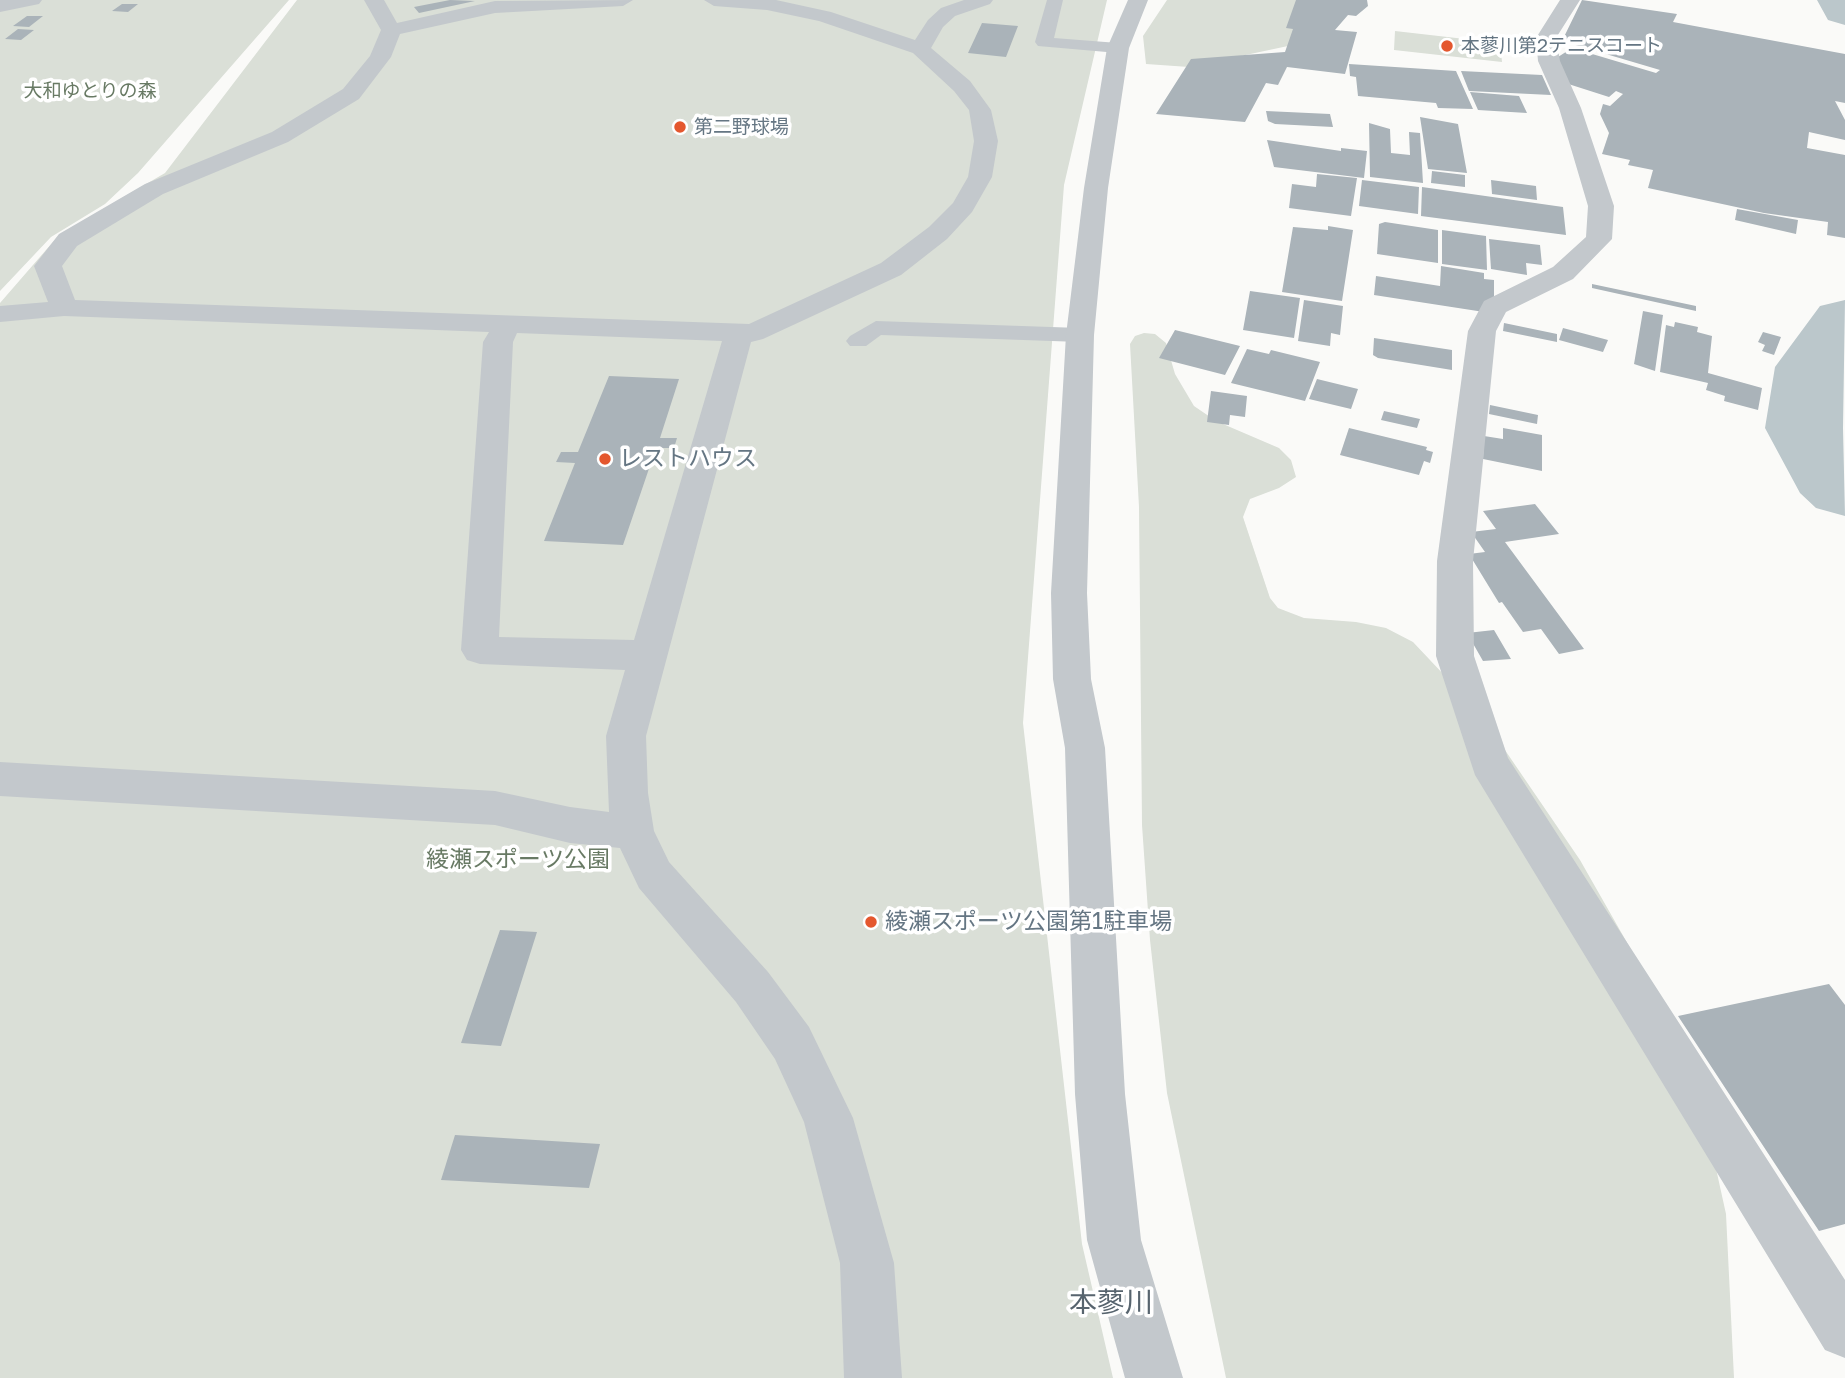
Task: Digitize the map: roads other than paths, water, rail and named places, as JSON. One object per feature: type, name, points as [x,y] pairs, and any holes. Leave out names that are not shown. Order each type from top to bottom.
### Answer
[{"type":"street","points":[[0,6],[32,0]]},
{"type":"street","points":[[374,0],[391,30]]},
{"type":"street","points":[[391,30],[491,3],[623,0]]},
{"type":"street","points":[[0,314],[23,314],[64,308],[508,322],[753,333],[891,269],[938,233],[963,207],[980,177],[986,141],[980,110],[962,86],[920,49],[824,16],[767,4],[714,0]]},
{"type":"street","points":[[920,49],[935,24],[948,12],[983,0]]},
{"type":"street","points":[[1138,0],[1118,48],[1096,188],[1080,335],[1069,593],[1072,679],[1085,748],[1100,1094],[1114,1240],[1154,1378]]},
{"type":"street","points":[[1570,0],[1546,38],[1549,61],[1570,108],[1601,206],[1599,239],[1563,273],[1494,307],[1482,331],[1455,561],[1455,656],[1489,763],[1845,1330]]},
{"type":"street","points":[[64,308],[48,266],[68,240],[104,216],[154,189],[245,154],[321,114],[351,94],[380,57],[391,30]]},
{"type":"street","points":[[791,316],[836,318]]},
{"type":"street","points":[[508,322],[498,342],[480,650],[625,656],[652,651]]},
{"type":"street","points":[[739,332],[652,651],[626,736],[627,793],[633,832],[654,875],[752,987],[792,1043],[828,1118],[867,1263],[873,1378]]},
{"type":"street","points":[[0,779],[495,808],[570,825],[633,832]]},
{"type":"lane","points":[[1055,0],[1044,42],[1118,48]]},
{"type":"lane","points":[[858,341],[876,328],[1080,335]]},
{"type":"waterway","points":[[1841,0],[1845,10]]},
{"type":"waterway","points":[[1845,321],[1812,367],[1804,428],[1828,475],[1845,489]]},
{"type":"place","name":"本蓼川第2テニスコート","points":[[1447,46]]},
{"type":"place","name":"第二野球場","points":[[680,127]]},
{"type":"place","name":"レストハウス","points":[[605,459]]},
{"type":"place","name":"綾瀬スポーツ公園第1駐車場","points":[[871,922]]},
{"type":"district","name":"本蓼川","points":[[1111,1303]]},
{"type":"park label","name":"大和ゆとりの森","points":[[90,91]]},
{"type":"park label","name":"綾瀬スポーツ公園","points":[[518,860]]}]
